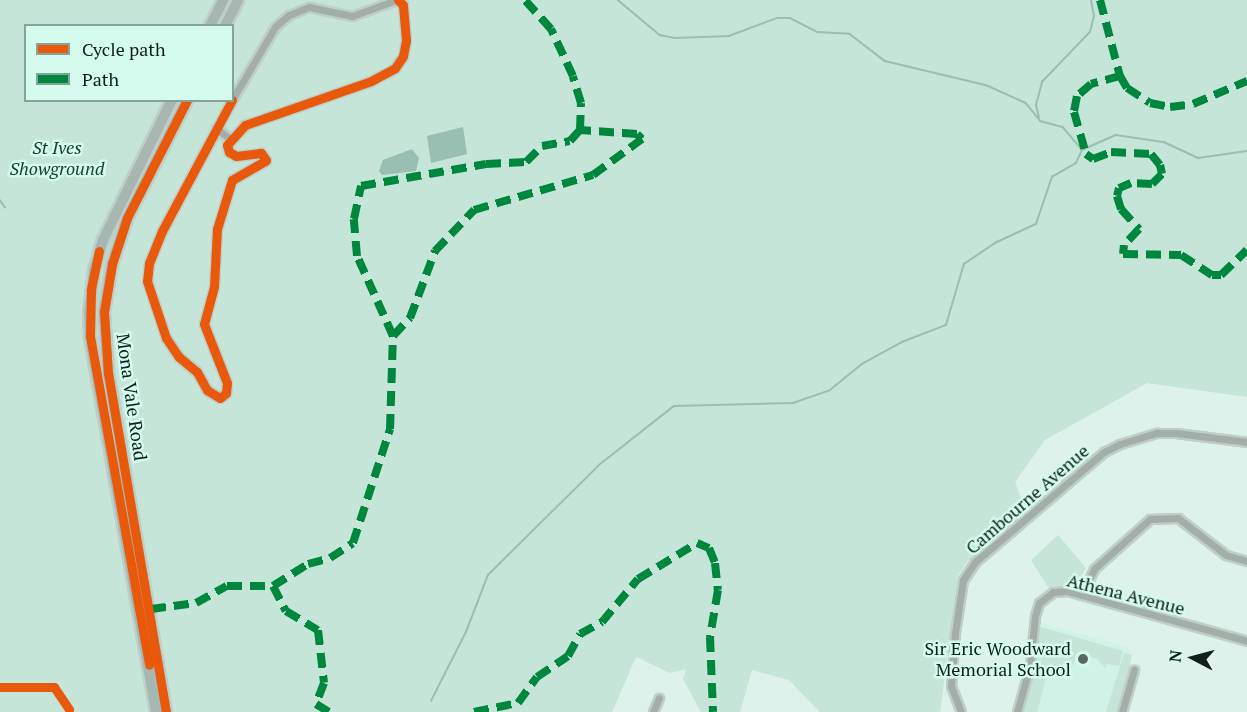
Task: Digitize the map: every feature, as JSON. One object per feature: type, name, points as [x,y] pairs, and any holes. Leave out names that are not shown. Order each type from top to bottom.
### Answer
[{"type":"highway","points":[[211,24],[223,0]]},
{"type":"highway","points":[[226,24],[238,0]]},
{"type":"highway","name":"Mona Vale Road","points":[[156,712],[92,348],[89,312],[103,240],[171,102]]},
{"type":"highway","name":"Mona Vale Road","points":[[166,712],[108,373],[104,312],[112,264],[127,218],[186,102]]},
{"type":"street","points":[[230,139],[257,120],[371,81],[395,68],[403,56],[406,39],[403,4],[397,0],[352,16],[309,7],[289,15],[275,27],[234,97]]},
{"type":"street","points":[[230,139],[229,152],[236,156],[261,153],[266,159],[232,180],[217,229],[214,286],[204,324],[226,383],[226,393],[220,398],[214,397],[165,338],[147,280],[149,263],[162,231],[231,102]]},
{"type":"street","points":[[216,128],[230,139]]},
{"type":"street","name":"Cambourne Avenue","points":[[961,712],[951,686],[955,633],[963,580],[975,562],[1104,452],[1120,444],[1156,434],[1176,433],[1247,442]]},
{"type":"street","points":[[1081,595],[1094,569],[1150,519],[1178,518],[1226,555],[1247,561]]},
{"type":"street","name":"Athena Avenue","points":[[1017,712],[1030,666],[1039,603],[1053,592],[1081,595],[1247,641]]},
{"type":"street","points":[[1122,712],[1134,670]]},
{"type":"street","points":[[653,712],[659,699]]},
{"type":"shaded area","points":[[463,127],[467,154],[431,163],[427,136]]},
{"type":"shaded area","points":[[412,149],[419,158],[416,171],[382,175],[379,171],[383,160]]},
{"type":"shaded area","name":"Sir Eric Woodward Memorial School","points":[[1041,623],[1131,648],[1113,712],[1025,712],[1037,670]]},
{"type":"green space","name":"St Ives Showground","points":[[0,0],[1247,0],[1247,397],[1147,383],[1045,440],[1015,482],[1026,510],[968,561],[958,575],[940,712],[820,712],[789,680],[752,670],[740,712],[701,712],[683,679],[686,669],[670,673],[636,657],[612,712],[0,712]]},
{"type":"green space","points":[[1058,535],[1086,568],[1075,586],[1048,587],[1031,560]]},
{"type":"green space","points":[[1038,626],[1123,651],[1119,666],[1107,664],[1105,668],[1096,658],[1079,654],[1072,666],[1071,678],[1032,671]]},
{"type":"green space","points":[[1124,653],[1132,655],[1120,712],[1106,712]]},
{"type":"green space","points":[[1031,674],[1046,678],[1037,712],[1020,712]]},
{"type":"waterway","points":[[618,0],[660,35],[675,38],[729,36],[777,18],[790,18],[817,32],[850,34],[885,61],[986,85],[1026,103],[1040,120]]},
{"type":"waterway","points":[[1039,118],[1036,105],[1042,82],[1090,32],[1094,16],[1091,0]]},
{"type":"waterway","points":[[1040,121],[1063,127],[1082,150],[1116,135],[1164,142],[1198,158],[1247,151]]},
{"type":"waterway","points":[[431,701],[466,632],[488,575],[599,465],[674,406],[793,403],[830,390],[862,364],[902,342],[946,325],[964,264],[997,242],[1036,224],[1052,177],[1076,163],[1082,150]]},
{"type":"waterway","points":[[0,200],[5,207]]},
{"type":"marked path","points":[[151,609],[196,603],[227,586],[273,586],[308,564],[330,558],[353,543],[390,429],[393,336],[357,256],[354,219],[361,186],[486,164],[526,162],[542,146],[570,141],[580,130],[581,103],[573,76],[551,29],[525,0]]},
{"type":"marked path","points":[[1100,0],[1120,76],[1127,88],[1150,103],[1170,107],[1193,104],[1247,81]]},
{"type":"marked path","points":[[1120,76],[1091,84],[1077,96],[1074,112],[1086,154],[1093,159],[1111,152],[1151,154],[1160,165],[1162,174],[1152,184],[1131,183],[1119,188],[1117,196],[1121,209],[1139,229],[1124,245],[1123,254],[1181,255],[1212,275],[1221,275],[1247,250]]},
{"type":"marked path","points":[[393,336],[410,318],[435,251],[474,210],[593,175],[642,139],[637,134],[580,130]]},
{"type":"marked path","points":[[474,712],[518,703],[537,677],[568,656],[580,634],[602,622],[638,579],[697,543],[709,548],[715,563],[718,590],[710,637],[713,712]]},
{"type":"marked path","points":[[273,586],[286,611],[318,630],[324,683],[316,704],[329,712]]},
{"type":"cycle path","points":[[231,102],[162,231],[149,263],[147,281],[166,338],[179,357],[197,372],[207,390],[220,398],[226,393],[227,383],[204,324],[214,286],[217,229],[232,180],[266,160],[261,153],[236,156],[229,152],[227,145],[245,125],[371,81],[395,68],[403,56],[406,40],[403,5],[398,0]]},
{"type":"cycle path","points":[[166,712],[108,373],[104,312],[112,264],[127,218],[186,102]]},
{"type":"cycle path","points":[[99,251],[91,290],[90,336],[149,665]]},
{"type":"cycle path","points":[[0,687],[54,687],[69,709]]},
{"type":"place","name":"Sir Eric Woodward Memorial School","points":[[1083,659]]}]
